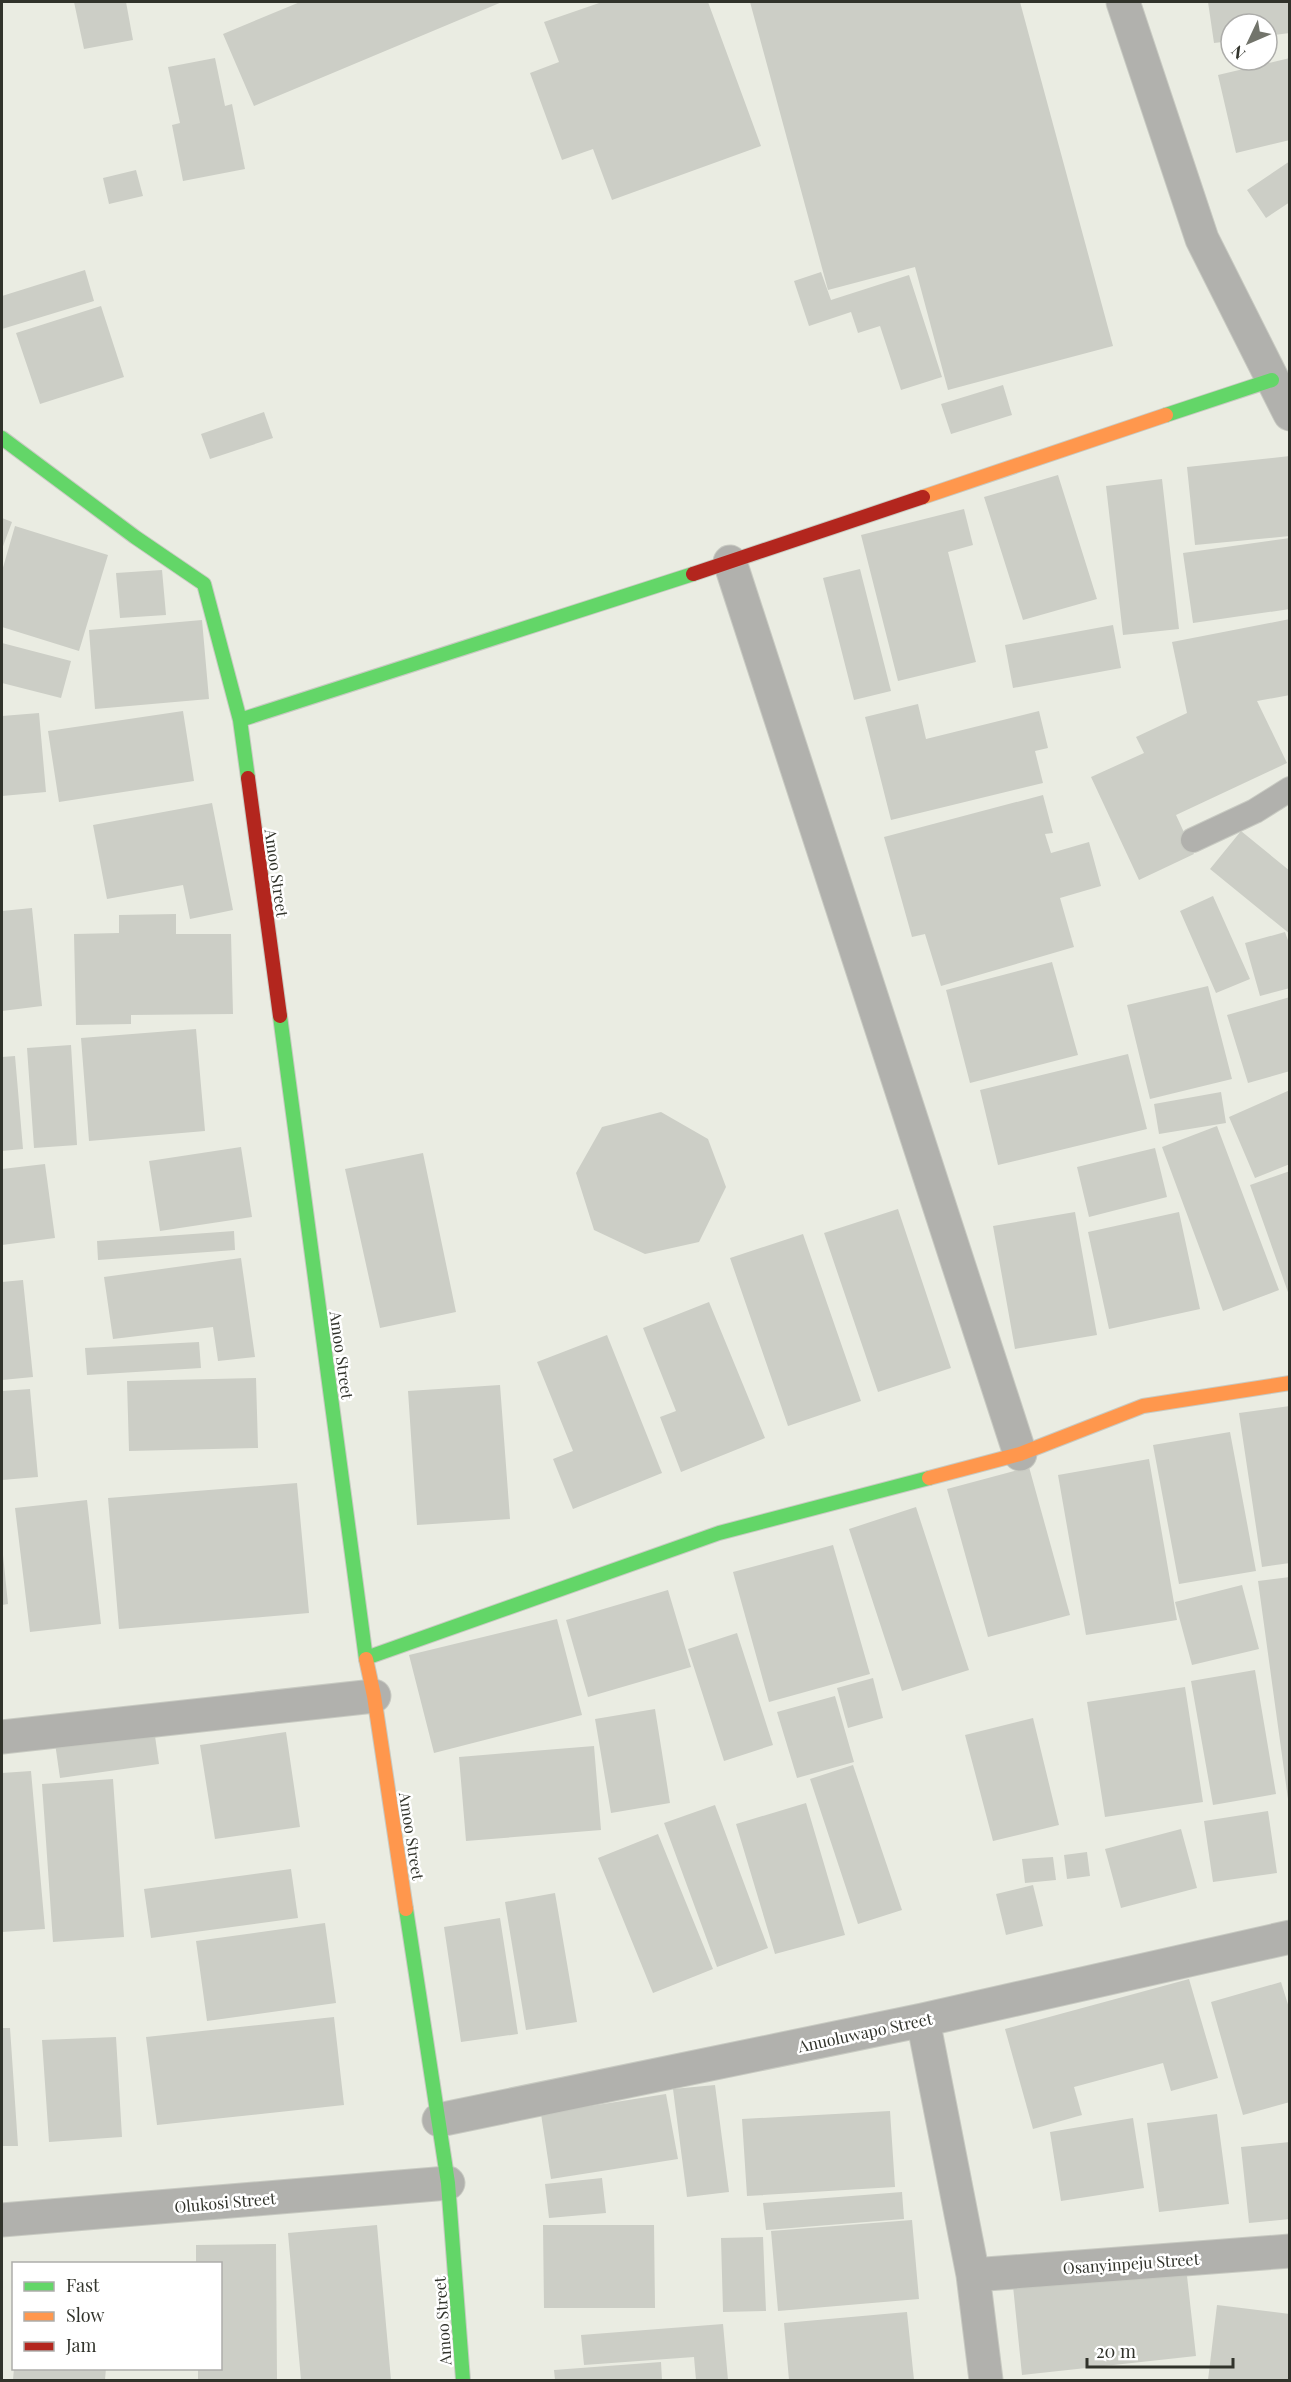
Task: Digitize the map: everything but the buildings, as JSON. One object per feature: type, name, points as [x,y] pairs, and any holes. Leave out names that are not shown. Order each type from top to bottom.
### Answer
[{"type":"street","points":[[1123,2],[1202,239],[1290,414]]},
{"type":"street","points":[[240,720],[730,562],[1272,380]]},
{"type":"street","name":"Amoo Street","points":[[2,438],[135,537],[204,584],[240,720],[366,1658],[374,1696],[440,2120],[448,2183],[463,2380]]},
{"type":"street","points":[[730,562],[1020,1454]]},
{"type":"street","points":[[366,1658],[719,1533],[1020,1454],[1143,1406],[1290,1383]]},
{"type":"street","points":[[2,1737],[374,1696]]},
{"type":"street","name":"Anuoluwapo Street","points":[[440,2120],[923,2020],[1290,1937]]},
{"type":"street","points":[[923,2020],[973,2275],[987,2380]]},
{"type":"street","name":"Olukosi Street","points":[[2,2220],[448,2183]]},
{"type":"street","name":"Osanyinpeju Street","points":[[973,2275],[1290,2251]]},
{"type":"lane","points":[[1193,840],[1255,811],[1290,789]]},
{"type":"traffic: fast","points":[[1166,415],[1272,380]]},
{"type":"traffic: fast","points":[[2,438],[135,537],[204,584],[240,720],[248,778]]},
{"type":"traffic: fast","points":[[240,720],[693,574]]},
{"type":"traffic: fast","points":[[280,1016],[366,1659]]},
{"type":"traffic: fast","points":[[366,1658],[719,1533],[929,1478]]},
{"type":"traffic: fast","points":[[406,1909],[448,2183],[463,2380]]},
{"type":"traffic: slow","points":[[923,497],[1166,415]]},
{"type":"traffic: slow","points":[[929,1478],[1020,1454],[1143,1406],[1290,1383]]},
{"type":"traffic: slow","points":[[366,1659],[374,1696],[406,1909]]},
{"type":"traffic: jam","points":[[693,574],[923,497]]},
{"type":"traffic: jam","points":[[248,778],[280,1016]]}]
